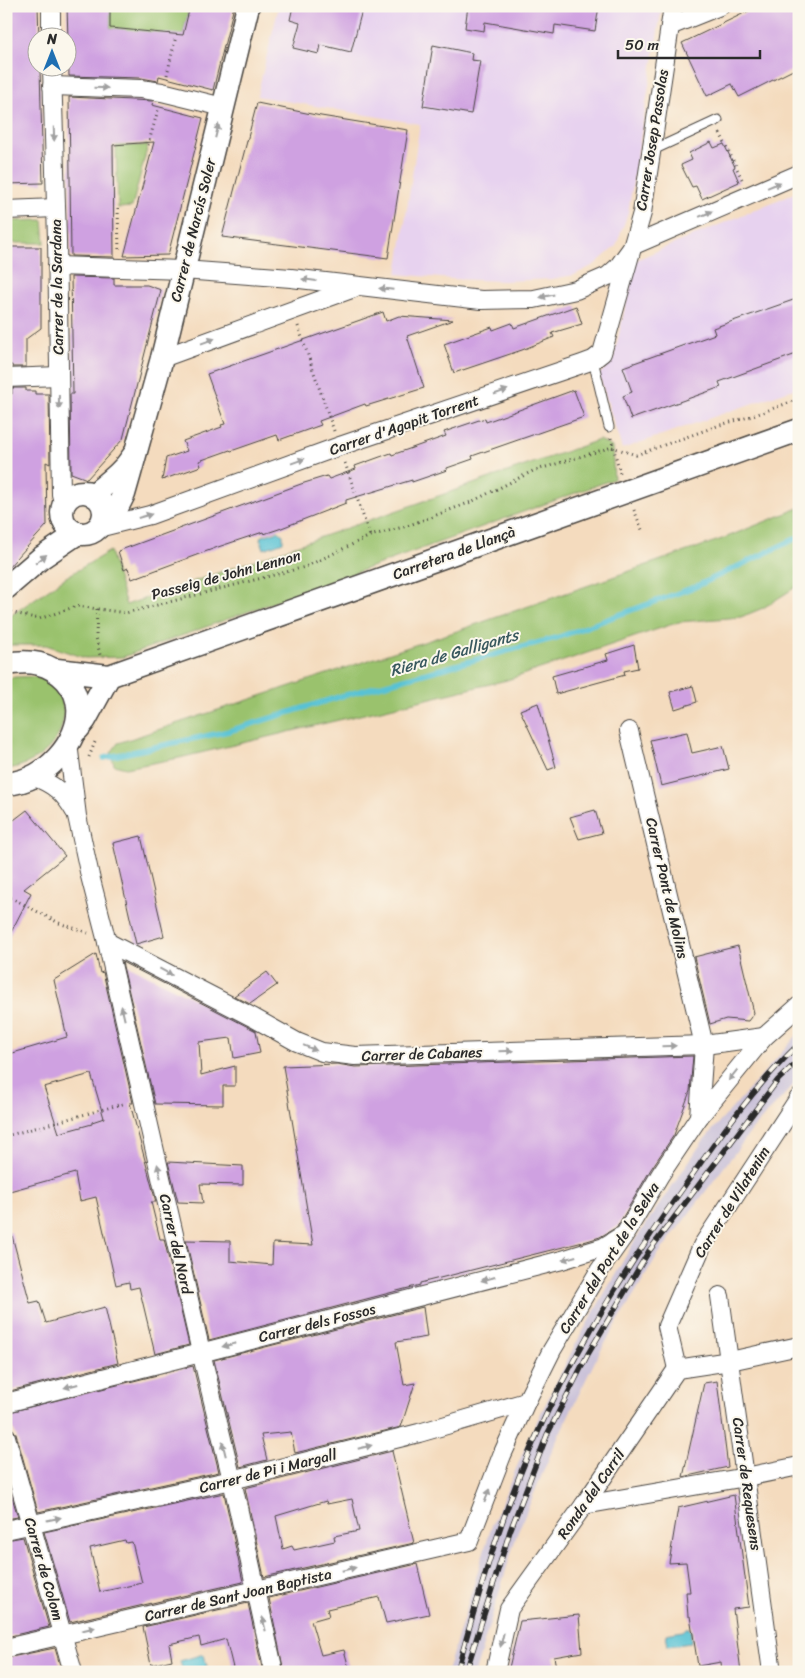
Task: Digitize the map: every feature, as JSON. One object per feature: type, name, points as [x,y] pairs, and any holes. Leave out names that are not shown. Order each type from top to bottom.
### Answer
[{"type":"street","points":[[51,6],[51,28]]},
{"type":"street","name":"Carrer de Narcís Soler","points":[[6,588],[41,558],[93,527],[118,508],[124,494],[162,358],[248,6]]},
{"type":"street","name":"Carrer Josep Passolas","points":[[634,245],[642,212],[674,18],[688,6]]},
{"type":"street","points":[[674,18],[720,6]]},
{"type":"street","name":"Carrer de la Sardana","points":[[52,78],[61,494],[64,506]]},
{"type":"street","points":[[52,86],[140,89],[162,92],[223,107]]},
{"type":"street","points":[[57,266],[184,270],[291,278],[481,300],[534,299],[576,290],[594,283],[608,276],[618,267],[634,245],[799,174]]},
{"type":"street","points":[[6,210],[56,208]]},
{"type":"street","points":[[642,212],[664,232]]},
{"type":"street","points":[[593,360],[602,354],[634,245]]},
{"type":"street","points":[[594,283],[607,292],[614,310]]},
{"type":"street","points":[[162,358],[358,286]]},
{"type":"street","name":"Carrer d'Agapit Torrent","points":[[93,527],[150,515],[340,446],[593,360]]},
{"type":"street","points":[[6,378],[58,376]]},
{"type":"street","name":"Carretera de Llançà","points":[[6,664],[35,663],[57,670],[110,676],[799,430]]},
{"type":"street","name":"Carrer de Narcís Soler","points":[[93,495],[129,462],[135,453]]},
{"type":"street","points":[[82,492],[93,495],[103,506],[93,527],[68,527],[65,523],[63,512],[64,506],[71,497],[82,492]]},
{"type":"street","points":[[57,670],[68,682],[79,704],[71,738]]},
{"type":"street","points":[[6,784],[33,777],[52,764],[85,720],[110,676]]},
{"type":"street","name":"Carrer Pont de Molins","points":[[629,731],[704,1045],[699,1117]]},
{"type":"street","name":"Carrer del Nord","points":[[71,738],[77,816],[90,876],[232,1480],[274,1672]]},
{"type":"street","name":"Carrer del Nord","points":[[33,777],[57,788],[69,802],[77,816]]},
{"type":"street","name":"Carrer de Cabanes","points":[[105,936],[297,1042],[322,1052],[354,1056],[704,1045],[764,1037]]},
{"type":"street","name":"Carrer del Port de la Selva","points":[[469,1541],[502,1455],[526,1402],[552,1350],[599,1271],[625,1234],[660,1175],[699,1117],[764,1037],[796,1012]]},
{"type":"street","name":"Carrer de Vilatenim","points":[[677,1369],[667,1326],[702,1246],[799,1098]]},
{"type":"street","name":"Carrer dels Fossos","points":[[6,1403],[562,1260],[604,1247],[625,1234]]},
{"type":"street","name":"Carrer de Requesens","points":[[720,1296],[772,1672]]},
{"type":"street","points":[[677,1369],[730,1361],[799,1346]]},
{"type":"street","name":"Ronda del Carril","points":[[494,1672],[509,1608],[584,1505],[677,1369]]},
{"type":"street","name":"Carrer de Pi i Margall","points":[[6,1530],[232,1480],[419,1433],[526,1402]]},
{"type":"street","name":"Carrer de Colom","points":[[6,1437],[73,1672]]},
{"type":"street","points":[[584,1505],[799,1466]]},
{"type":"street","name":"Carrer de Sant Joan Baptista","points":[[6,1648],[469,1541]]},
{"type":"lane","points":[[651,151],[716,120]]},
{"type":"lane","points":[[593,360],[609,427]]},
{"type":"path","points":[[148,145],[176,36]]},
{"type":"path","points":[[716,120],[749,195]]},
{"type":"path","points":[[118,208],[119,268]]},
{"type":"path","points":[[292,310],[370,536]]},
{"type":"path","name":"Passeig de John Lennon","points":[[6,611],[39,619],[77,606],[126,613],[305,567],[370,536],[407,526],[472,502],[533,472],[612,447],[636,455],[799,399]]},
{"type":"path","points":[[97,609],[96,637],[102,664],[110,676]]},
{"type":"path","points":[[88,762],[98,735]]},
{"type":"path","points":[[6,895],[59,923],[86,934],[105,936]]},
{"type":"path","points":[[6,1136],[142,1098]]},
{"type":"shaded area","points":[[279,6],[662,6],[628,213],[616,246],[594,265],[574,275],[552,279],[504,281],[397,274],[420,124],[257,96]]},
{"type":"shaded area","points":[[799,191],[799,387],[622,449],[599,375],[613,360],[636,260]]},
{"type":"shaded area","points":[[799,1033],[799,1079],[752,1130],[657,1256],[597,1357],[557,1439],[517,1534],[475,1672],[447,1672],[492,1525],[533,1429],[574,1347],[635,1240],[703,1141]]},
{"type":"green space","points":[[110,6],[190,6],[182,39],[110,28]]},
{"type":"green space","points":[[148,145],[132,207],[118,208],[116,146]]},
{"type":"green space","points":[[43,220],[45,243],[6,243],[6,221]]},
{"type":"green space","points":[[599,440],[612,447],[614,479],[123,657],[85,658],[46,645],[6,645],[6,620],[66,577],[110,551],[126,605]]},
{"type":"green space","points":[[799,508],[799,585],[763,608],[741,617],[679,622],[507,680],[179,758],[126,768],[114,765],[111,753],[118,743],[454,632],[722,539]]},
{"type":"green space","points":[[36,677],[50,684],[59,695],[63,708],[63,721],[59,733],[52,744],[42,754],[19,766],[6,769],[6,679]]},
{"type":"water","points":[[278,531],[283,535],[283,542],[264,549],[260,537]]},
{"type":"water","points":[[689,1628],[691,1632],[691,1643],[668,1646],[666,1634],[683,1631]]},
{"type":"water","points":[[204,1654],[207,1667],[191,1672],[183,1672],[180,1661]]},
{"type":"building","points":[[6,6],[38,6],[39,28],[28,28],[28,78],[40,78],[43,183],[6,184]]},
{"type":"building","points":[[67,6],[110,6],[110,28],[183,35],[190,6],[234,6],[213,90],[159,76],[158,81],[141,78],[78,76],[78,28],[68,28]]},
{"type":"building","points":[[293,6],[363,6],[351,52],[321,45],[319,54],[293,48],[300,23],[290,20]]},
{"type":"building","points":[[468,6],[599,6],[595,31],[555,25],[554,34],[485,22],[484,31],[465,28]]},
{"type":"building","points":[[759,6],[799,6],[799,67],[739,97],[732,84],[707,96],[682,43]]},
{"type":"building","points":[[433,45],[472,53],[471,60],[480,61],[471,114],[423,106]]},
{"type":"building","points":[[69,97],[153,101],[152,105],[203,118],[168,255],[124,256],[154,142],[113,145],[114,257],[71,256]]},
{"type":"building","points":[[257,103],[321,116],[408,130],[388,258],[222,237]]},
{"type":"building","points":[[711,142],[714,148],[724,144],[735,167],[733,168],[739,182],[702,199],[696,186],[692,187],[681,165],[692,160],[689,153]]},
{"type":"building","points":[[10,247],[41,247],[41,328],[26,339],[26,367],[6,365],[6,264],[10,264]]},
{"type":"building","points":[[71,277],[114,278],[114,285],[147,285],[161,290],[123,439],[87,479],[71,473],[70,394],[73,394]]},
{"type":"building","points":[[799,298],[799,353],[719,382],[721,387],[631,419],[623,396],[632,392],[623,367],[715,334],[713,328]]},
{"type":"building","points":[[576,306],[582,324],[552,333],[554,337],[522,350],[454,373],[444,344],[492,327],[493,330],[512,323],[514,328]]},
{"type":"building","points":[[383,312],[386,321],[399,316],[453,320],[407,336],[424,388],[366,406],[365,404],[319,421],[321,425],[279,440],[277,435],[230,450],[199,461],[201,466],[162,480],[166,458],[187,451],[183,441],[222,427],[221,425],[225,424],[207,374]]},
{"type":"building","points":[[12,388],[26,388],[26,391],[35,391],[35,394],[49,394],[50,464],[46,462],[47,525],[6,570],[6,394],[12,394]]},
{"type":"building","points":[[574,390],[584,417],[472,456],[473,459],[447,468],[447,470],[412,482],[412,480],[346,500],[346,503],[279,529],[264,534],[263,532],[218,547],[132,579],[128,568],[124,570],[118,551],[301,484],[327,476],[329,479],[356,469],[355,466],[446,436],[444,432],[485,418],[486,422]]},
{"type":"building","points":[[634,645],[638,668],[624,671],[625,675],[556,694],[552,676],[608,660],[606,654]]},
{"type":"building","points":[[693,686],[697,702],[675,709],[670,692]]},
{"type":"building","points":[[538,703],[556,767],[548,770],[520,710]]},
{"type":"building","points":[[687,732],[692,753],[723,746],[729,769],[661,786],[650,740]]},
{"type":"building","points":[[27,810],[65,856],[24,889],[31,893],[6,942],[6,826]]},
{"type":"building","points":[[595,810],[602,833],[579,839],[570,817]]},
{"type":"building","points":[[141,836],[164,936],[136,944],[113,843]]},
{"type":"building","points":[[738,946],[754,1013],[748,1021],[726,1019],[710,1024],[694,957]]},
{"type":"building","points":[[96,954],[100,973],[103,972],[133,1103],[130,1103],[156,1202],[151,1202],[160,1239],[164,1239],[189,1345],[155,1354],[139,1287],[130,1289],[129,1282],[116,1285],[96,1197],[80,1201],[75,1173],[6,1192],[6,1055],[67,1037],[54,980]],"holes":[[[91,1074],[104,1118],[92,1122],[92,1124],[59,1133],[44,1087]]]},
{"type":"building","points":[[122,962],[256,1031],[260,1053],[234,1058],[231,1038],[199,1042],[201,1075],[235,1066],[235,1086],[223,1086],[223,1105],[155,1104]]},
{"type":"building","points":[[267,972],[277,985],[250,1004],[234,996]]},
{"type":"building","points":[[693,1056],[690,1091],[674,1135],[651,1169],[617,1227],[600,1237],[209,1340],[186,1240],[230,1241],[230,1261],[272,1265],[273,1243],[313,1245],[283,1066],[337,1064],[355,1067]]},
{"type":"building","points":[[168,1162],[243,1166],[243,1185],[200,1184],[203,1203],[178,1202]]},
{"type":"building","points":[[11,1232],[30,1303],[39,1301],[46,1323],[105,1307],[118,1363],[10,1391],[6,1378],[6,1233]]},
{"type":"building","points":[[423,1307],[427,1337],[396,1342],[404,1385],[415,1383],[401,1427],[295,1453],[291,1432],[261,1435],[267,1460],[240,1467],[214,1360]]},
{"type":"building","points":[[193,1366],[219,1472],[38,1512],[16,1434],[13,1429],[6,1427],[6,1413]]},
{"type":"building","points":[[717,1381],[728,1467],[683,1477],[704,1383]]},
{"type":"building","points":[[392,1451],[414,1543],[264,1577],[245,1488]],"holes":[[[352,1499],[359,1531],[334,1536],[335,1541],[294,1550],[292,1546],[283,1549],[276,1516],[326,1501],[327,1504]]]},
{"type":"building","points":[[6,1477],[18,1517],[6,1519]]},
{"type":"building","points":[[224,1493],[243,1582],[70,1622],[44,1532]],"holes":[[[125,1540],[126,1543],[132,1542],[142,1583],[100,1592],[90,1548]]]},
{"type":"building","points":[[734,1495],[749,1607],[733,1609],[741,1672],[722,1672],[721,1662],[698,1666],[690,1616],[688,1616],[686,1592],[690,1592],[686,1562],[669,1563],[678,1508]]},
{"type":"building","points":[[23,1537],[49,1627],[6,1637],[6,1540]]},
{"type":"building","points":[[417,1564],[429,1614],[386,1623],[379,1597],[327,1609],[329,1616],[311,1621],[321,1655],[344,1650],[350,1672],[284,1672],[269,1598]]},
{"type":"building","points":[[248,1603],[263,1672],[234,1672],[226,1639],[201,1646],[199,1637],[169,1644],[172,1660],[151,1665],[143,1627]]},
{"type":"building","points":[[579,1615],[582,1652],[554,1657],[557,1672],[508,1672],[520,1621]]},
{"type":"building","points":[[55,1648],[62,1672],[6,1672],[6,1658]]},
{"type":"waterway","name":"Riera de Galligants","points":[[104,758],[229,731],[342,696],[559,637],[697,586],[799,537]]},
{"type":"railway","points":[[457,1672],[503,1520],[525,1461],[569,1368],[623,1276],[696,1169],[752,1095],[799,1044]]},
{"type":"railway","points":[[466,1672],[510,1531],[547,1435],[588,1354],[649,1251],[778,1080],[799,1060]]}]
